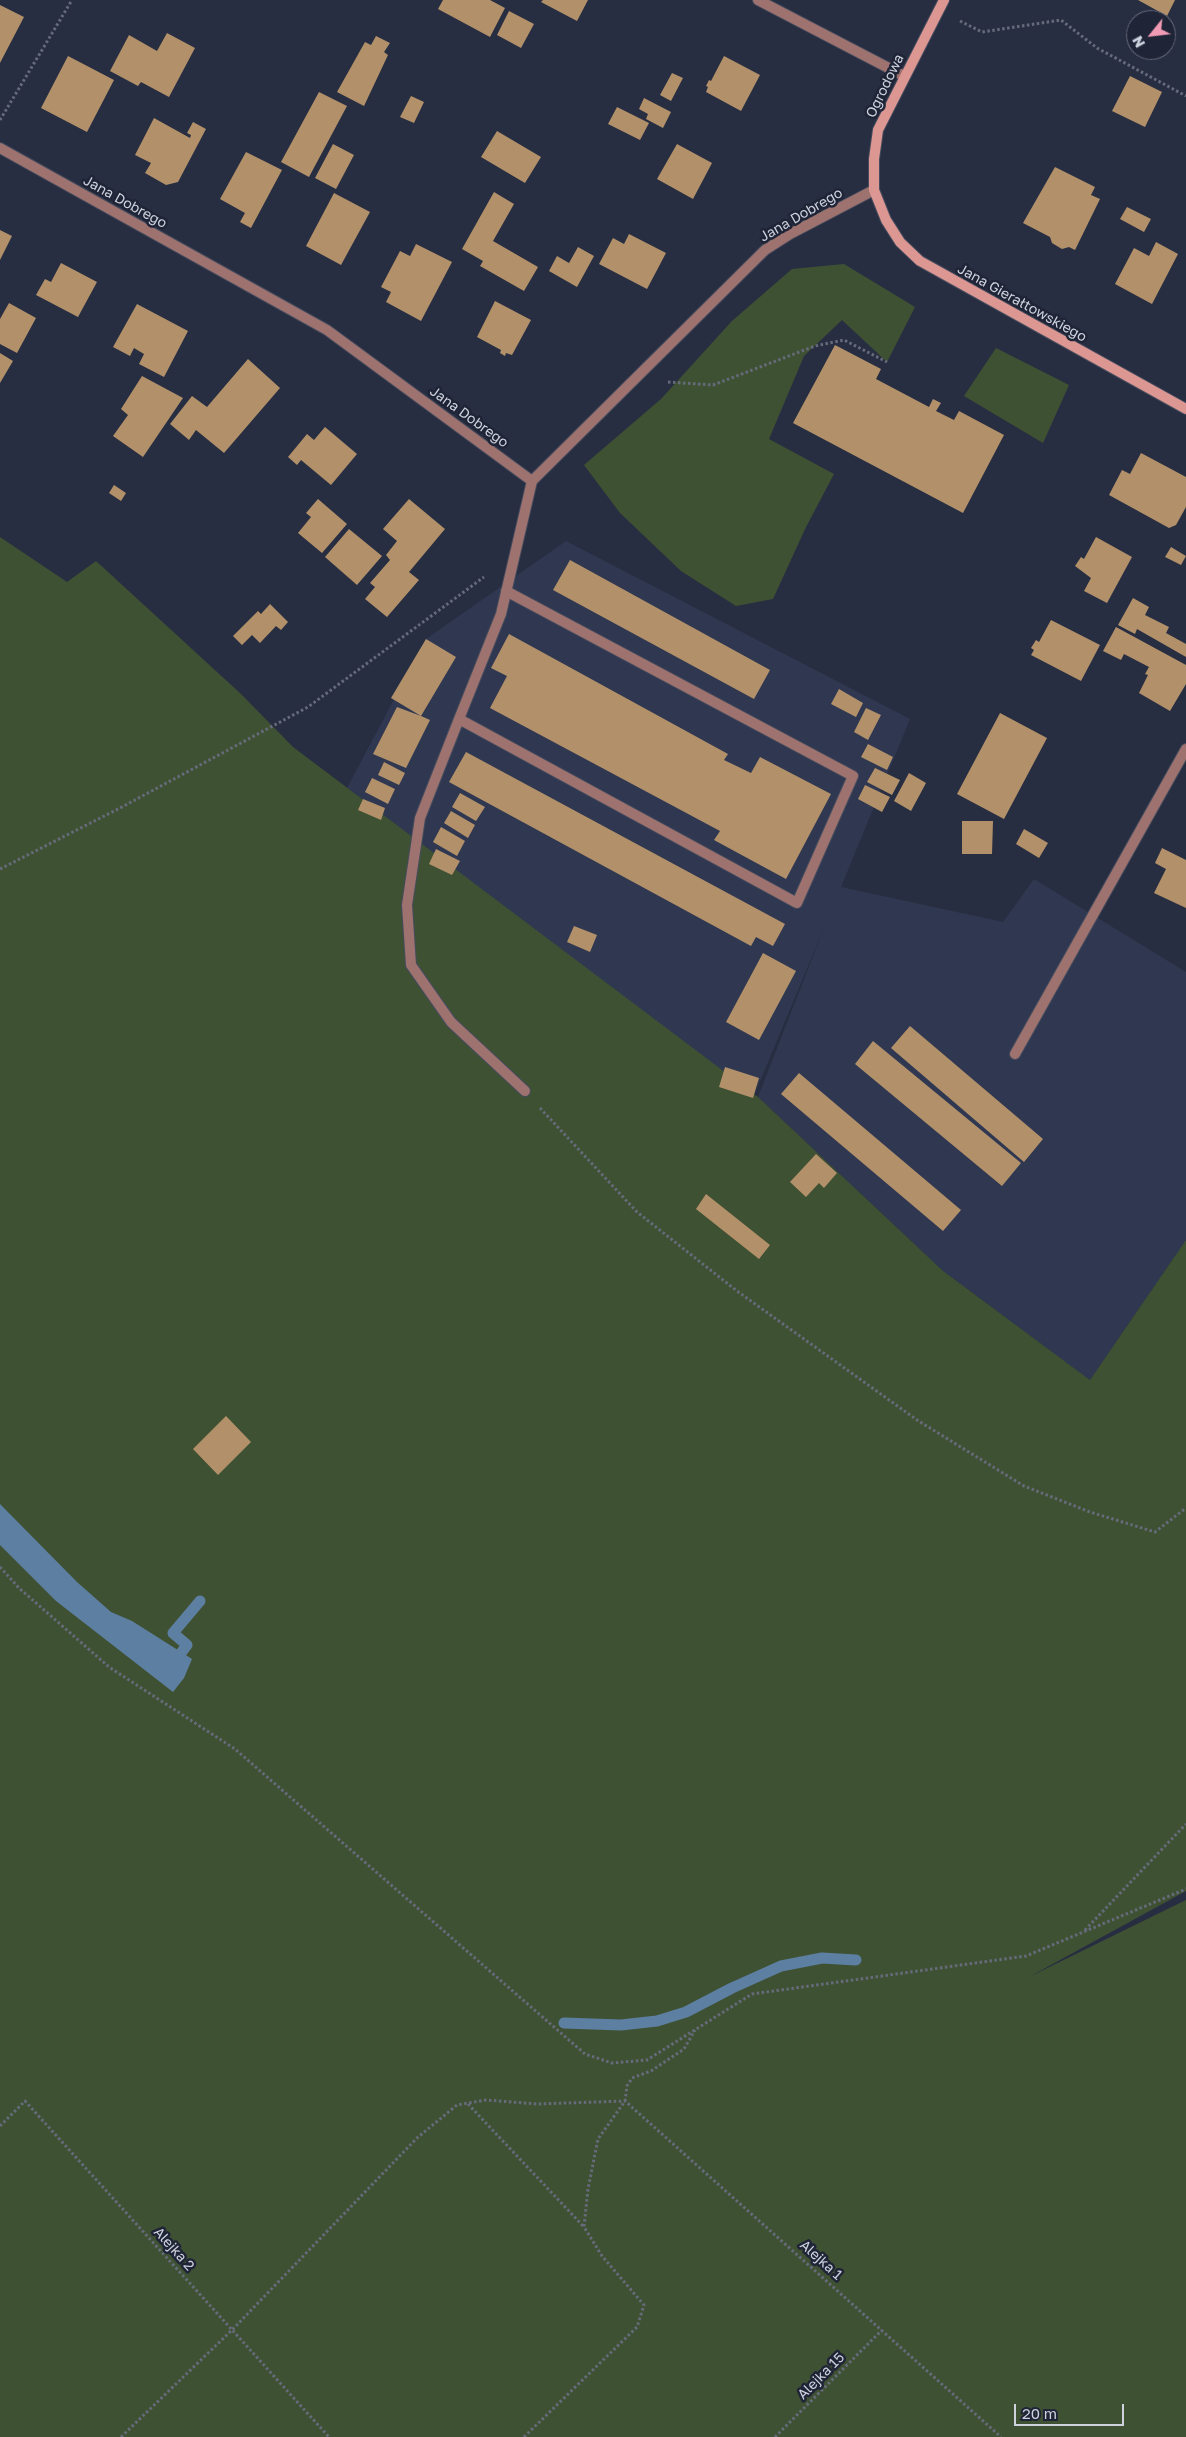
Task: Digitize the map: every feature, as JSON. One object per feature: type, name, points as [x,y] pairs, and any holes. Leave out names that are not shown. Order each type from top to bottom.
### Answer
[{"type":"street","points":[[758,0],[904,76]]},
{"type":"street","name":"Ogrodowa","points":[[874,190],[874,159],[878,130],[944,0]]},
{"type":"street","name":"Jana Dobrego","points":[[0,148],[327,330],[532,481],[765,250],[790,234],[874,190]]},
{"type":"street","name":"Jana Gierałtowskiego","points":[[874,190],[886,220],[900,242],[920,262],[1186,410]]},
{"type":"street","points":[[525,1091],[451,1022],[410,965],[407,905],[420,818],[501,614],[532,481]]},
{"type":"street","points":[[459,718],[797,903],[852,776],[506,591]]},
{"type":"street","points":[[1015,1054],[1186,749]]},
{"type":"path","points":[[0,120],[72,0]]},
{"type":"path","points":[[939,10],[982,32],[1061,20],[1097,48],[1186,96]]},
{"type":"path","points":[[634,379],[713,385],[815,346],[844,340],[887,362]]},
{"type":"path","points":[[0,869],[120,808],[308,707],[516,553]]},
{"type":"path","points":[[525,1091],[637,1212],[736,1291],[917,1420],[1024,1486],[1090,1512],[1155,1532],[1186,1508]]},
{"type":"path","points":[[0,1567],[19,1588],[109,1667],[235,1749],[585,2054],[612,2062],[647,2060],[752,1994],[1026,1956],[1186,1889]]},
{"type":"path","points":[[1084,1932],[1186,1824]]},
{"type":"path","points":[[584,2227],[588,2189],[598,2139],[624,2101],[626,2086],[632,2078],[651,2071],[684,2048],[695,2030]]},
{"type":"path","points":[[121,2437],[232,2330],[417,2138],[457,2105],[486,2100],[536,2104],[624,2101]]},
{"type":"path","name":"Alejka 1","points":[[624,2101],[1001,2437]]},
{"type":"path","name":"Alejka 2","points":[[0,2126],[25,2102],[329,2437]]},
{"type":"path","points":[[467,2103],[584,2227],[602,2256],[644,2305],[637,2328],[524,2437]]},
{"type":"path","name":"Alejka 15","points":[[775,2437],[882,2330]]},
{"type":"shaded area","points":[[566,541],[910,719],[841,887],[1003,922],[1034,879],[1186,972],[1186,1240],[1090,1380],[943,1271],[758,1097],[826,923],[753,1098],[347,788],[426,639]]},
{"type":"shaded area","points":[[0,1504],[77,1582],[111,1612],[132,1621],[192,1659],[184,1678],[173,1692],[56,1601],[0,1545]]},
{"type":"green space","points":[[844,264],[915,307],[887,362],[842,320],[804,356],[769,439],[834,474],[806,527],[773,599],[736,606],[681,571],[620,513],[584,465],[661,399],[732,321],[792,269]]},
{"type":"green space","points":[[996,348],[1069,385],[1043,443],[964,396]]},
{"type":"green space","points":[[0,537],[67,582],[96,561],[241,694],[293,747],[758,1097],[943,1271],[1090,1380],[1186,1240],[1186,1891],[1029,1977],[1186,1900],[1186,2437],[0,2437]]},
{"type":"building","points":[[443,0],[490,0],[505,8],[490,37],[438,9]]},
{"type":"building","points":[[543,0],[588,0],[577,21],[541,2]]},
{"type":"building","points":[[1138,0],[1175,0],[1170,10],[1156,10]]},
{"type":"building","points":[[0,5],[24,17],[0,63]]},
{"type":"building","points":[[509,11],[534,24],[521,48],[497,35]]},
{"type":"building","points":[[167,33],[195,48],[169,97],[141,82],[138,86],[110,71],[129,35],[157,51]]},
{"type":"building","points":[[376,36],[390,43],[384,52],[388,55],[364,106],[337,92],[365,42],[371,45]]},
{"type":"building","points":[[68,56],[114,80],[87,132],[41,108]]},
{"type":"building","points":[[724,56],[760,75],[741,111],[706,92],[709,80],[711,81]]},
{"type":"building","points":[[672,73],[683,78],[671,101],[660,95]]},
{"type":"building","points":[[1130,76],[1162,92],[1145,127],[1112,111]]},
{"type":"building","points":[[319,92],[347,106],[309,177],[281,162]]},
{"type":"building","points":[[411,96],[424,102],[414,123],[400,117]]},
{"type":"building","points":[[644,98],[671,112],[663,128],[646,119],[648,114],[639,109]]},
{"type":"building","points":[[617,107],[649,123],[640,140],[608,124]]},
{"type":"building","points":[[154,118],[190,138],[191,135],[187,133],[193,122],[206,129],[178,182],[166,185],[145,173],[151,163],[135,155]]},
{"type":"building","points":[[497,131],[541,157],[525,183],[481,157]]},
{"type":"building","points":[[333,144],[354,155],[336,189],[315,178]]},
{"type":"building","points":[[677,144],[712,163],[693,199],[657,179]]},
{"type":"building","points":[[246,152],[282,170],[251,228],[240,222],[245,213],[220,199]]},
{"type":"building","points":[[1055,167],[1095,187],[1091,195],[1100,199],[1075,250],[1069,247],[1062,249],[1052,243],[1050,237],[1023,223]]},
{"type":"building","points":[[494,192],[514,204],[493,241],[538,267],[524,291],[480,266],[483,261],[462,249]]},
{"type":"building","points":[[334,193],[370,212],[341,265],[306,246]]},
{"type":"building","points":[[1127,207],[1151,219],[1144,232],[1120,219]]},
{"type":"building","points":[[0,230],[12,236],[0,260]]},
{"type":"building","points":[[629,234],[666,253],[647,289],[599,264],[613,238],[624,244]]},
{"type":"building","points":[[1156,242],[1178,254],[1152,304],[1115,284],[1134,248],[1149,256]]},
{"type":"building","points":[[416,244],[452,262],[421,321],[386,302],[391,292],[381,287],[400,251],[410,256]]},
{"type":"building","points":[[578,247],[594,256],[577,287],[549,271],[557,256],[569,263]]},
{"type":"building","points":[[61,263],[97,282],[78,317],[36,295],[45,279],[51,282]]},
{"type":"building","points":[[495,301],[531,320],[512,355],[506,353],[505,356],[500,353],[501,350],[477,337]]},
{"type":"building","points":[[9,303],[36,318],[17,353],[0,344],[0,319]]},
{"type":"building","points":[[137,304],[188,331],[164,377],[139,364],[144,354],[134,348],[130,356],[113,347]]},
{"type":"building","points":[[835,345],[881,369],[876,379],[929,407],[933,399],[941,403],[936,411],[954,420],[959,411],[1004,435],[963,513],[793,423]]},
{"type":"building","points":[[0,353],[13,361],[0,383]]},
{"type":"building","points":[[248,359],[280,388],[224,453],[196,430],[189,440],[170,424],[192,396],[207,407]]},
{"type":"building","points":[[142,376],[183,398],[143,457],[113,436],[128,415],[121,409]]},
{"type":"building","points":[[325,427],[357,454],[331,485],[301,460],[297,465],[288,457],[307,434],[314,440]]},
{"type":"building","points":[[1141,453],[1186,477],[1186,507],[1176,525],[1169,528],[1109,495],[1122,470],[1130,474]]},
{"type":"building","points":[[114,485],[126,493],[121,501],[109,493]]},
{"type":"building","points":[[318,499],[347,524],[322,553],[298,533],[311,517],[306,513]]},
{"type":"building","points":[[409,499],[445,529],[409,572],[419,580],[387,617],[365,599],[375,587],[370,583],[390,560],[386,555],[397,541],[383,529]]},
{"type":"building","points":[[349,529],[382,556],[357,585],[325,557]]},
{"type":"building","points":[[1096,537],[1132,557],[1107,603],[1084,591],[1091,578],[1075,566],[1081,557],[1084,559]]},
{"type":"building","points":[[1171,547],[1186,556],[1181,565],[1165,557]]},
{"type":"building","points":[[570,560],[770,670],[754,699],[553,590]]},
{"type":"building","points":[[1133,598],[1149,607],[1145,615],[1169,627],[1166,633],[1186,644],[1186,657],[1137,629],[1135,634],[1118,625]]},
{"type":"building","points":[[270,604],[288,622],[281,630],[276,626],[260,643],[252,635],[242,645],[233,636],[258,611],[261,614]]},
{"type":"building","points":[[1051,620],[1100,645],[1081,681],[1031,655],[1034,650],[1031,648],[1036,640],[1039,642]]},
{"type":"building","points":[[1116,627],[1186,665],[1186,684],[1170,711],[1139,693],[1148,675],[1145,674],[1149,667],[1124,654],[1121,660],[1103,651]]},
{"type":"building","points":[[509,634],[728,754],[724,760],[751,773],[760,757],[831,794],[786,879],[714,840],[720,831],[490,708],[507,676],[491,668]]},
{"type":"building","points":[[426,639],[456,657],[421,716],[391,698]]},
{"type":"building","points":[[839,689],[863,703],[856,717],[831,704]]},
{"type":"building","points":[[397,707],[430,720],[406,768],[373,754]]},
{"type":"building","points":[[866,708],[881,715],[868,740],[854,732]]},
{"type":"building","points":[[1000,713],[1047,738],[1004,819],[957,794]]},
{"type":"building","points":[[868,744],[893,757],[887,770],[861,757]]},
{"type":"building","points":[[466,752],[785,924],[773,946],[756,937],[751,946],[449,782]]},
{"type":"building","points":[[384,762],[405,773],[399,785],[378,775]]},
{"type":"building","points":[[875,768],[900,780],[892,795],[867,782]]},
{"type":"building","points":[[909,773],[926,783],[911,811],[894,801]]},
{"type":"building","points":[[372,778],[395,789],[388,804],[365,792]]},
{"type":"building","points":[[865,785],[890,797],[882,812],[858,799]]},
{"type":"building","points":[[460,793],[485,807],[476,821],[452,807]]},
{"type":"building","points":[[363,799],[385,808],[381,820],[358,810]]},
{"type":"building","points":[[451,811],[475,825],[468,838],[444,823]]},
{"type":"building","points":[[962,821],[993,821],[992,854],[962,854]]},
{"type":"building","points":[[441,827],[465,841],[457,856],[433,842]]},
{"type":"building","points":[[1024,829],[1048,843],[1039,858],[1016,844]]},
{"type":"building","points":[[1162,848],[1186,860],[1186,908],[1154,893],[1166,869],[1155,863]]},
{"type":"building","points":[[436,849],[460,861],[452,875],[429,864]]},
{"type":"building","points":[[574,926],[597,935],[590,952],[567,942]]},
{"type":"building","points":[[763,953],[796,971],[759,1040],[726,1022]]},
{"type":"building","points":[[910,1026],[1043,1139],[1024,1162],[891,1048]]},
{"type":"building","points":[[873,1041],[1021,1163],[1002,1186],[855,1064]]},
{"type":"building","points":[[725,1067],[759,1078],[753,1098],[719,1087]]},
{"type":"building","points":[[799,1073],[961,1210],[943,1231],[781,1094]]},
{"type":"building","points":[[816,1154],[837,1173],[824,1188],[819,1183],[806,1197],[790,1182]]},
{"type":"building","points":[[706,1194],[770,1245],[759,1259],[696,1209]]},
{"type":"building","points":[[226,1416],[251,1442],[218,1475],[193,1449]]},
{"type":"waterway","points":[[181,1653],[187,1645],[173,1633],[200,1601]]},
{"type":"waterway","points":[[564,2023],[621,2025],[657,2021],[686,2012],[732,1988],[781,1966],[822,1958],[856,1960]]}]
